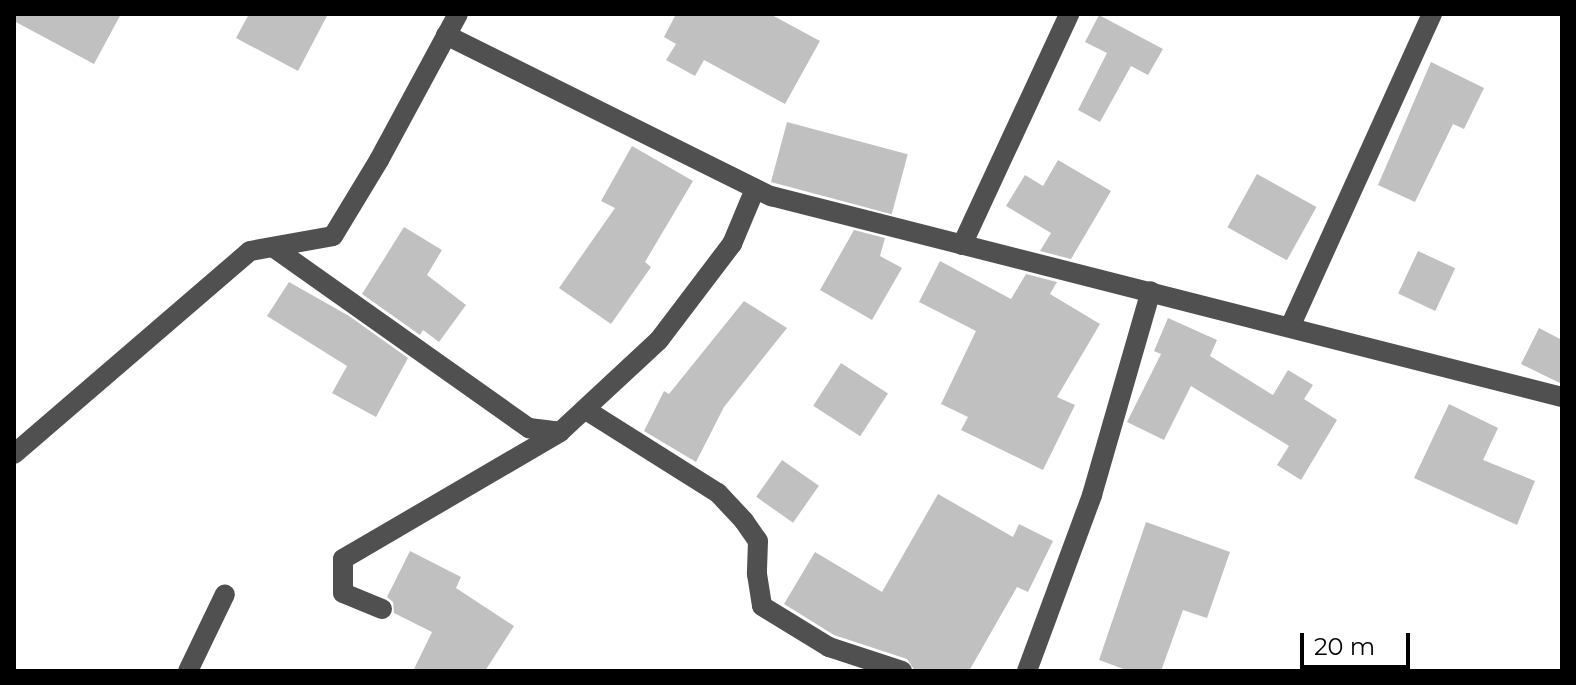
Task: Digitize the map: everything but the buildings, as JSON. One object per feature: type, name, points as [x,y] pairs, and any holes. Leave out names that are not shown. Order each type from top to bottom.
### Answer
[{"type":"street","points":[[14,454],[250,251],[333,236],[458,14]]},
{"type":"street","points":[[962,245],[1069,14]]},
{"type":"street","points":[[1290,327],[1432,14]]},
{"type":"street","points":[[446,35],[771,196],[1562,397]]},
{"type":"street","points":[[382,609],[343,593],[343,559],[560,432],[586,410],[659,340],[732,244],[755,189]]},
{"type":"street","points":[[273,247],[529,428],[560,432]]},
{"type":"street","points":[[1027,671],[1092,495],[1151,291]]},
{"type":"street","points":[[586,410],[718,493],[744,521],[758,541],[757,574],[762,606],[829,647],[902,671]]},
{"type":"street","points":[[188,671],[225,594]]}]
